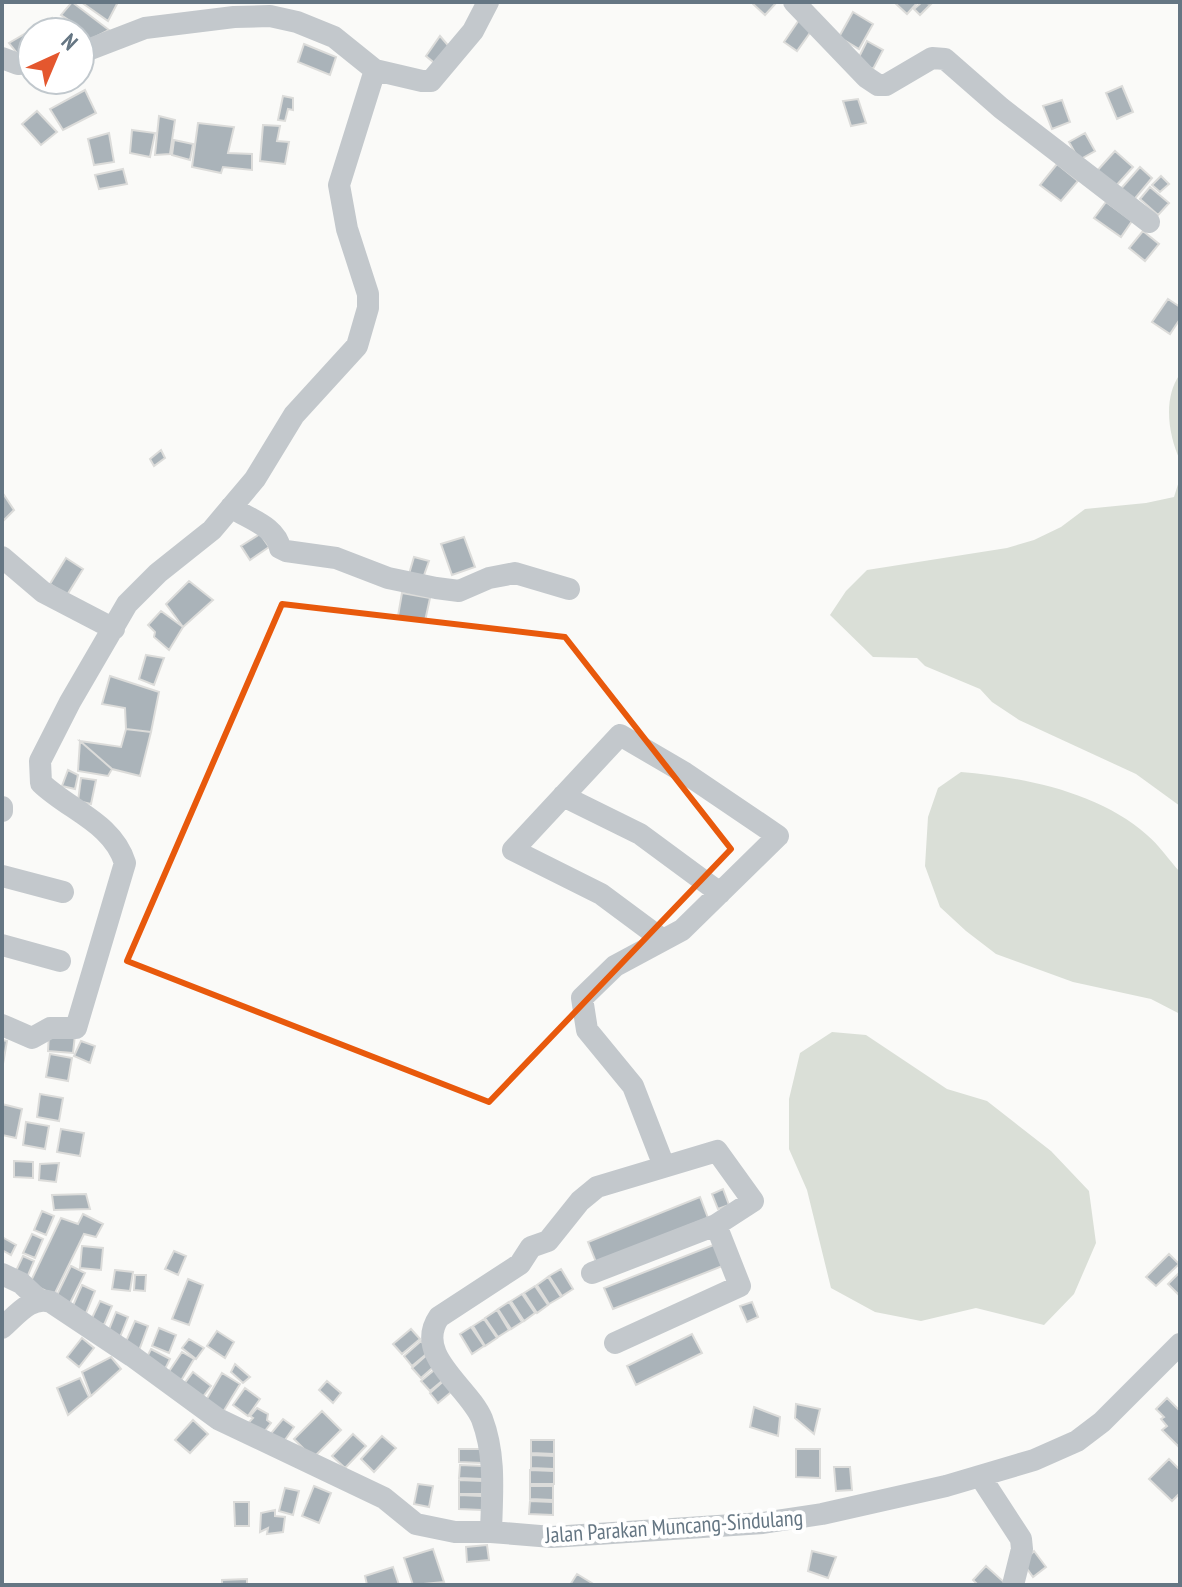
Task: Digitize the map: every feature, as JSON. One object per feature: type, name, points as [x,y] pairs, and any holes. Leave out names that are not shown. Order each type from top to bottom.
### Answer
[{"type":"street","points":[[96,47],[145,28],[234,17],[270,16],[297,22],[334,37],[375,70],[431,81],[473,31],[488,2]]},
{"type":"street","points":[[794,2],[866,77],[878,85],[886,85],[932,58],[945,59],[1001,108],[1149,222]]},
{"type":"street","points":[[2,1025],[32,1038],[50,1028],[76,1028],[125,863],[114,840],[73,804],[41,783],[40,761],[70,702],[127,604],[158,573],[212,530],[255,479],[294,415],[357,346],[363,330],[368,294],[347,229],[339,185],[375,70]]},
{"type":"street","points":[[231,507],[270,529],[280,548],[286,551],[336,558],[416,585],[459,591],[489,578],[515,573],[569,589]]},
{"type":"street","points":[[2,557],[43,592],[114,629]]},
{"type":"street","points":[[663,940],[601,894],[513,850],[620,735],[685,773],[778,836],[682,930],[615,966],[582,998],[587,1030],[633,1086],[664,1166]]},
{"type":"street","points":[[563,796],[640,834],[720,893]]},
{"type":"street","points":[[2,876],[63,892]]},
{"type":"street","points":[[2,945],[60,961]]},
{"type":"street","points":[[491,1532],[493,1459],[484,1427],[476,1408],[433,1349],[433,1326],[447,1310],[520,1264],[531,1247],[548,1241],[580,1201],[597,1187],[717,1151],[753,1201],[716,1225],[592,1273]]},
{"type":"street","points":[[615,1343],[740,1286],[716,1225]]},
{"type":"street","name":"Jalan Parakan Muncang-Sindulang","points":[[2,1274],[21,1283],[39,1300],[51,1302],[132,1356],[218,1419],[384,1498],[416,1524],[455,1532],[552,1537],[763,1523],[868,1504],[980,1476],[1034,1460],[1077,1441],[1118,1407],[1180,1344]]},
{"type":"street","points":[[2,1328],[39,1300]]},
{"type":"street","points":[[980,1476],[1021,1539],[1022,1549],[1013,1585]]},
{"type":"highlighted area","points":[[282,604],[565,637],[731,849],[489,1102],[127,961]]},
{"type":"shaded area","points":[[1180,374],[1180,460],[1173,439],[1169,405]]},
{"type":"shaded area","points":[[1180,478],[1180,806],[1136,774],[1019,720],[992,702],[980,689],[925,666],[917,658],[873,657],[830,615],[846,591],[867,570],[1007,548],[1061,527],[1085,509],[1174,497]]},
{"type":"shaded area","points":[[961,772],[1034,783],[1083,797],[1128,820],[1156,843],[1180,872],[1180,1014],[1151,999],[1073,982],[996,954],[940,907],[925,866],[928,817],[938,788]]},
{"type":"shaded area","points":[[832,1032],[866,1035],[947,1089],[987,1101],[1051,1151],[1089,1191],[1096,1243],[1074,1294],[1044,1325],[976,1308],[921,1321],[875,1312],[831,1288],[807,1190],[789,1149],[789,1099],[800,1053]]},
{"type":"building","points":[[72,2],[90,16],[62,16]]},
{"type":"building","points":[[81,2],[118,2],[108,21]]},
{"type":"building","points":[[751,2],[777,2],[765,15]]},
{"type":"building","points":[[894,2],[918,2],[907,14]]},
{"type":"building","points":[[922,2],[931,4],[920,15],[914,9]]},
{"type":"building","points":[[853,12],[873,24],[859,49],[839,37]]},
{"type":"building","points":[[96,20],[109,30],[96,37]]},
{"type":"building","points":[[799,20],[812,30],[797,51],[784,42]]},
{"type":"building","points":[[440,36],[452,50],[438,66],[426,56]]},
{"type":"building","points":[[16,39],[16,52],[9,43]]},
{"type":"building","points":[[867,41],[883,50],[873,69],[857,61]]},
{"type":"building","points":[[304,44],[336,57],[330,75],[298,62]]},
{"type":"building","points":[[1122,86],[1133,112],[1117,119],[1106,93]]},
{"type":"building","points":[[74,96],[88,96],[96,113],[63,130],[50,109]]},
{"type":"building","points":[[283,96],[293,98],[293,110],[288,109],[285,121],[278,120]]},
{"type":"building","points":[[858,99],[866,123],[851,126],[843,101]]},
{"type":"building","points":[[1062,100],[1070,122],[1052,129],[1043,106]]},
{"type":"building","points":[[37,111],[57,132],[41,145],[22,124]]},
{"type":"building","points":[[159,116],[175,120],[170,154],[155,155]]},
{"type":"building","points":[[198,123],[234,127],[228,153],[252,154],[252,170],[223,167],[221,173],[192,167]]},
{"type":"building","points":[[263,125],[280,126],[277,141],[289,142],[285,164],[260,161]]},
{"type":"building","points":[[132,130],[155,133],[150,157],[130,153]]},
{"type":"building","points":[[109,133],[114,162],[94,165],[88,139]]},
{"type":"building","points":[[1085,133],[1095,151],[1079,160],[1069,142]]},
{"type":"building","points":[[174,140],[193,144],[190,160],[172,155]]},
{"type":"building","points":[[1115,151],[1133,167],[1114,188],[1096,172]]},
{"type":"building","points":[[1057,164],[1078,181],[1061,201],[1040,185]]},
{"type":"building","points":[[1140,167],[1152,178],[1132,202],[1119,191]]},
{"type":"building","points":[[123,169],[127,184],[99,189],[95,175]]},
{"type":"building","points":[[1161,176],[1169,184],[1160,192],[1152,185]]},
{"type":"building","points":[[1150,187],[1169,203],[1158,215],[1140,199]]},
{"type":"building","points":[[1106,202],[1132,221],[1121,237],[1094,218]]},
{"type":"building","points":[[1143,231],[1159,244],[1145,261],[1129,248]]},
{"type":"building","points":[[1168,299],[1180,307],[1180,319],[1170,334],[1152,322]]},
{"type":"building","points":[[161,450],[165,458],[154,466],[150,459]]},
{"type":"building","points":[[4,495],[14,510],[2,522],[2,497]]},
{"type":"building","points":[[260,534],[269,547],[250,560],[241,546]]},
{"type":"building","points":[[464,537],[475,567],[452,575],[441,544]]},
{"type":"building","points":[[414,557],[429,561],[423,578],[409,574]]},
{"type":"building","points":[[66,558],[83,569],[67,595],[50,584]]},
{"type":"building","points":[[189,581],[213,600],[183,627],[166,604]]},
{"type":"building","points":[[402,593],[430,598],[425,621],[398,616]]},
{"type":"building","points":[[161,611],[183,627],[169,650],[154,637],[155,632],[148,625]]},
{"type":"building","points":[[146,655],[164,658],[154,685],[139,679]]},
{"type":"building","points":[[110,676],[159,692],[151,732],[126,729],[125,708],[102,704]]},
{"type":"building","points":[[126,729],[151,732],[140,776],[112,769],[80,741],[121,747]]},
{"type":"building","points":[[80,741],[112,769],[108,776],[78,771]]},
{"type":"building","points":[[68,770],[78,775],[75,789],[62,786]]},
{"type":"building","points":[[81,778],[96,780],[91,804],[78,801]]},
{"type":"building","points":[[49,1033],[75,1035],[73,1053],[48,1051]]},
{"type":"building","points":[[2,1040],[7,1041],[3,1064],[2,1063]]},
{"type":"building","points":[[81,1041],[95,1046],[90,1063],[74,1056]]},
{"type":"building","points":[[50,1054],[72,1058],[68,1081],[46,1077]]},
{"type":"building","points":[[40,1094],[63,1098],[59,1121],[37,1117]]},
{"type":"building","points":[[2,1104],[22,1109],[16,1138],[2,1135]]},
{"type":"building","points":[[26,1122],[49,1126],[45,1149],[23,1145]]},
{"type":"building","points":[[61,1129],[84,1133],[80,1156],[57,1152]]},
{"type":"building","points":[[14,1161],[33,1162],[33,1178],[14,1177]]},
{"type":"building","points":[[59,1163],[56,1182],[39,1180],[40,1164]]},
{"type":"building","points":[[723,1189],[729,1205],[718,1209],[712,1194]]},
{"type":"building","points":[[86,1194],[90,1209],[54,1210],[52,1195]]},
{"type":"building","points":[[700,1197],[708,1218],[596,1262],[588,1242]]},
{"type":"building","points":[[42,1211],[54,1216],[46,1235],[34,1230]]},
{"type":"building","points":[[83,1214],[103,1224],[96,1237],[84,1234],[54,1295],[30,1283],[61,1218],[78,1224]]},
{"type":"building","points":[[32,1234],[43,1239],[35,1258],[23,1253]]},
{"type":"building","points":[[2,1237],[16,1245],[11,1255],[2,1250]]},
{"type":"building","points":[[716,1244],[725,1265],[613,1309],[604,1288]]},
{"type":"building","points":[[82,1246],[103,1248],[101,1270],[80,1268]]},
{"type":"building","points":[[174,1251],[186,1256],[178,1275],[165,1269]]},
{"type":"building","points":[[1169,1254],[1179,1264],[1156,1286],[1146,1277]]},
{"type":"building","points":[[23,1256],[34,1261],[26,1280],[14,1275]]},
{"type":"building","points":[[71,1266],[85,1273],[69,1305],[55,1299]]},
{"type":"building","points":[[561,1269],[573,1289],[562,1296],[549,1276]]},
{"type":"building","points":[[115,1270],[133,1272],[130,1291],[112,1289]]},
{"type":"building","points":[[1180,1272],[1180,1296],[1168,1284]]},
{"type":"building","points":[[135,1275],[146,1275],[145,1291],[134,1290]]},
{"type":"building","points":[[548,1277],[561,1297],[549,1304],[537,1285]]},
{"type":"building","points":[[188,1279],[203,1285],[189,1325],[172,1319]]},
{"type":"building","points":[[82,1285],[95,1291],[84,1318],[71,1310]]},
{"type":"building","points":[[535,1286],[548,1305],[537,1313],[524,1293]]},
{"type":"building","points":[[522,1294],[535,1313],[524,1321],[511,1301]]},
{"type":"building","points":[[100,1301],[112,1306],[104,1325],[91,1320]]},
{"type":"building","points":[[509,1302],[522,1322],[511,1329],[498,1309]]},
{"type":"building","points":[[752,1302],[758,1317],[747,1322],[740,1306]]},
{"type":"building","points":[[497,1310],[509,1330],[498,1337],[485,1318]]},
{"type":"building","points":[[116,1312],[128,1317],[120,1337],[108,1332]]},
{"type":"building","points":[[484,1319],[497,1338],[485,1346],[473,1326]]},
{"type":"building","points":[[135,1321],[148,1326],[138,1353],[124,1346]]},
{"type":"building","points":[[471,1327],[484,1346],[472,1354],[460,1334]]},
{"type":"building","points":[[159,1328],[176,1335],[169,1353],[152,1346]]},
{"type":"building","points":[[411,1329],[420,1339],[402,1354],[393,1344]]},
{"type":"building","points":[[217,1331],[234,1342],[225,1358],[207,1346]]},
{"type":"building","points":[[692,1334],[702,1353],[636,1385],[627,1366]]},
{"type":"building","points":[[82,1338],[94,1348],[79,1367],[67,1357]]},
{"type":"building","points":[[189,1339],[204,1348],[196,1359],[182,1348]]},
{"type":"building","points":[[421,1341],[430,1351],[412,1366],[404,1356]]},
{"type":"building","points":[[151,1349],[170,1359],[164,1371],[145,1361]]},
{"type":"building","points":[[182,1352],[194,1359],[179,1384],[166,1376]]},
{"type":"building","points":[[429,1353],[438,1363],[421,1378],[412,1368]]},
{"type":"building","points":[[111,1357],[121,1369],[91,1396],[82,1372]]},
{"type":"building","points":[[235,1364],[250,1377],[243,1383],[231,1372]]},
{"type":"building","points":[[439,1366],[448,1376],[430,1391],[421,1381]]},
{"type":"building","points":[[193,1372],[211,1386],[199,1402],[181,1388]]},
{"type":"building","points":[[222,1373],[240,1384],[223,1412],[205,1402]]},
{"type":"building","points":[[80,1378],[89,1397],[68,1415],[57,1388]]},
{"type":"building","points":[[447,1378],[456,1388],[438,1403],[430,1393]]},
{"type":"building","points":[[327,1381],[341,1393],[333,1403],[319,1390]]},
{"type":"building","points":[[245,1388],[260,1399],[248,1416],[233,1405]]},
{"type":"building","points":[[1167,1398],[1180,1411],[1180,1448],[1162,1430],[1167,1426],[1156,1409]]},
{"type":"building","points":[[796,1404],[820,1409],[814,1434],[795,1418]]},
{"type":"building","points":[[754,1407],[780,1417],[778,1436],[750,1427]]},
{"type":"building","points":[[257,1408],[268,1414],[267,1420],[271,1423],[261,1436],[242,1430]]},
{"type":"building","points":[[322,1411],[341,1430],[313,1458],[294,1439]]},
{"type":"building","points":[[283,1419],[294,1427],[280,1447],[268,1437]]},
{"type":"building","points":[[193,1420],[208,1434],[190,1453],[175,1440]]},
{"type":"building","points":[[353,1434],[366,1446],[345,1468],[332,1456]]},
{"type":"building","points":[[382,1436],[396,1448],[374,1472],[361,1459]]},
{"type":"building","points":[[531,1440],[554,1440],[554,1454],[531,1453]]},
{"type":"building","points":[[459,1449],[482,1449],[482,1463],[459,1462]]},
{"type":"building","points":[[796,1449],[820,1449],[820,1478],[796,1477]]},
{"type":"building","points":[[531,1455],[554,1456],[554,1469],[531,1468]]},
{"type":"building","points":[[1169,1459],[1180,1470],[1180,1493],[1172,1501],[1149,1479]]},
{"type":"building","points":[[460,1465],[483,1466],[483,1479],[459,1478]]},
{"type":"building","points":[[834,1467],[850,1467],[852,1490],[836,1491]]},
{"type":"building","points":[[530,1470],[554,1471],[554,1484],[530,1484]]},
{"type":"building","points":[[459,1480],[483,1481],[482,1494],[459,1494]]},
{"type":"building","points":[[418,1484],[433,1486],[429,1507],[414,1504]]},
{"type":"building","points":[[314,1486],[331,1493],[319,1523],[302,1516]]},
{"type":"building","points":[[530,1486],[553,1486],[553,1500],[530,1499]]},
{"type":"building","points":[[285,1488],[299,1491],[293,1515],[279,1511]]},
{"type":"building","points":[[459,1495],[482,1496],[482,1510],[459,1509]]},
{"type":"building","points":[[530,1501],[553,1502],[553,1515],[529,1514]]},
{"type":"building","points":[[234,1502],[249,1502],[249,1526],[235,1526]]},
{"type":"building","points":[[275,1510],[275,1516],[285,1517],[283,1532],[267,1534],[268,1528],[260,1532],[261,1513]]},
{"type":"building","points":[[487,1545],[489,1560],[467,1562],[466,1547]]},
{"type":"building","points":[[433,1549],[444,1582],[413,1585],[404,1558]]},
{"type":"building","points":[[812,1551],[836,1557],[828,1578],[808,1571]]},
{"type":"building","points":[[1034,1551],[1046,1567],[1033,1577],[1023,1563]]},
{"type":"building","points":[[986,1566],[1006,1584],[978,1585],[973,1580]]},
{"type":"building","points":[[393,1567],[399,1585],[367,1585],[365,1576]]},
{"type":"building","points":[[577,1574],[595,1585],[570,1585]]},
{"type":"building","points":[[247,1579],[247,1585],[222,1585],[222,1580]]}]
